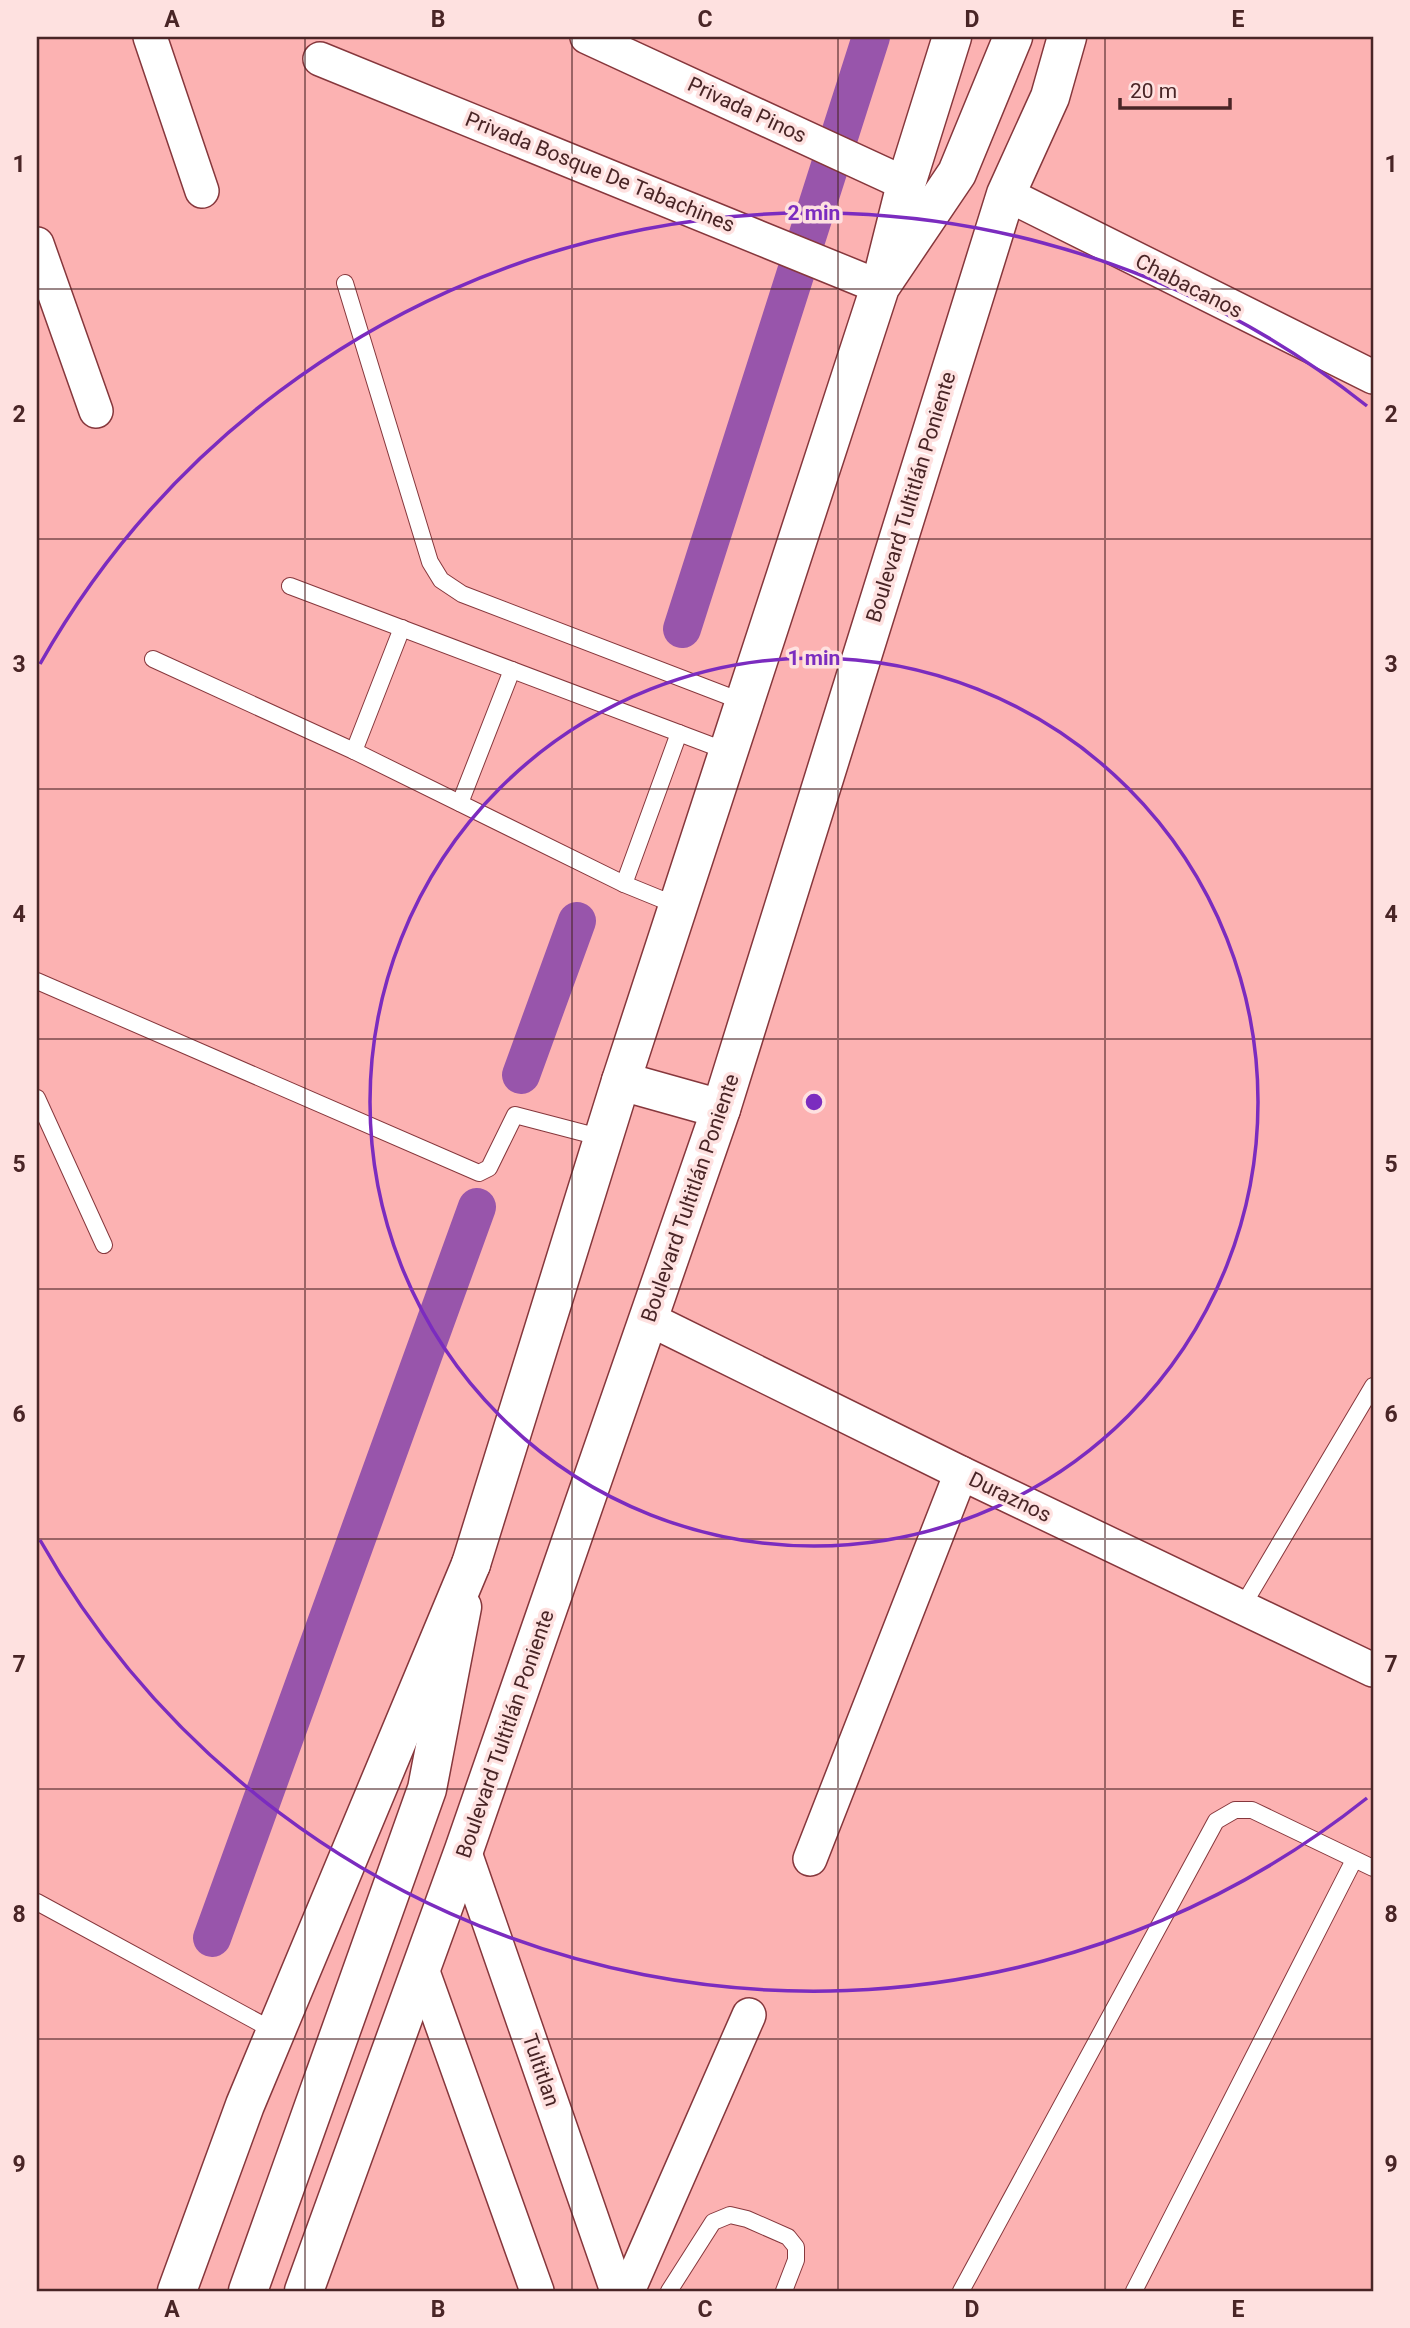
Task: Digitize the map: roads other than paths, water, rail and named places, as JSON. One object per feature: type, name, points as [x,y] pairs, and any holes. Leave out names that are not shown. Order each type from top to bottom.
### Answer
[{"type":"main road","points":[[177,2291],[245,2105],[471,1564],[621,1081],[880,287],[906,184],[952,37]]},
{"type":"main road","points":[[880,287],[957,173],[1013,37]]},
{"type":"main road","name":"Boulevard Tultitlán Poniente","points":[[1050,97],[1067,37]]},
{"type":"main road","name":"Boulevard Tultitlán Poniente","points":[[304,2291],[464,1850],[721,1109],[1006,194],[1050,97],[1087,37]]},
{"type":"main road","points":[[621,1081],[721,1109]]},
{"type":"main road","points":[[247,2291],[427,1789],[471,1564]]},
{"type":"street","points":[[150,37],[202,191]]},
{"type":"street","name":"Privada Pinos","points":[[587,37],[906,184]]},
{"type":"street","name":"Privada Bosque De Tabachines","points":[[320,58],[880,287]]},
{"type":"street","name":"Chabacanos","points":[[1006,194],[1373,377]]},
{"type":"street","points":[[37,244],[96,411]]},
{"type":"street","name":"Duraznos","points":[[649,1319],[961,1473],[1373,1670]]},
{"type":"street","points":[[810,1859],[961,1473]]},
{"type":"street","name":"Tultitlan","points":[[464,1850],[617,2291]]},
{"type":"street","points":[[422,1969],[537,2291]]},
{"type":"street","points":[[628,2291],[749,2015]]},
{"type":"lane","points":[[345,283],[430,562],[442,580],[462,594],[746,703]]},
{"type":"lane","points":[[290,586],[729,752]]},
{"type":"lane","points":[[354,751],[402,628]]},
{"type":"lane","points":[[153,659],[354,751],[624,884],[678,905]]},
{"type":"lane","points":[[460,803],[512,670]]},
{"type":"lane","points":[[624,884],[679,733]]},
{"type":"lane","points":[[37,981],[479,1173],[489,1168],[515,1115],[603,1138]]},
{"type":"lane","points":[[37,1098],[104,1245]]},
{"type":"lane","points":[[1241,1607],[1373,1386]]},
{"type":"lane","points":[[961,2291],[1216,1821],[1235,1810],[1252,1810],[1373,1868]]},
{"type":"lane","points":[[1134,2291],[1354,1860]]},
{"type":"lane","points":[[37,1902],[276,2032]]},
{"type":"lane","points":[[669,2291],[713,2222],[730,2215],[747,2219],[788,2237],[796,2247],[796,2260],[784,2291]]},
{"type":"waterway","points":[[682,629],[871,37]]},
{"type":"waterway","points":[[521,1075],[577,921]]},
{"type":"waterway","points":[[212,1938],[477,1207]]}]
